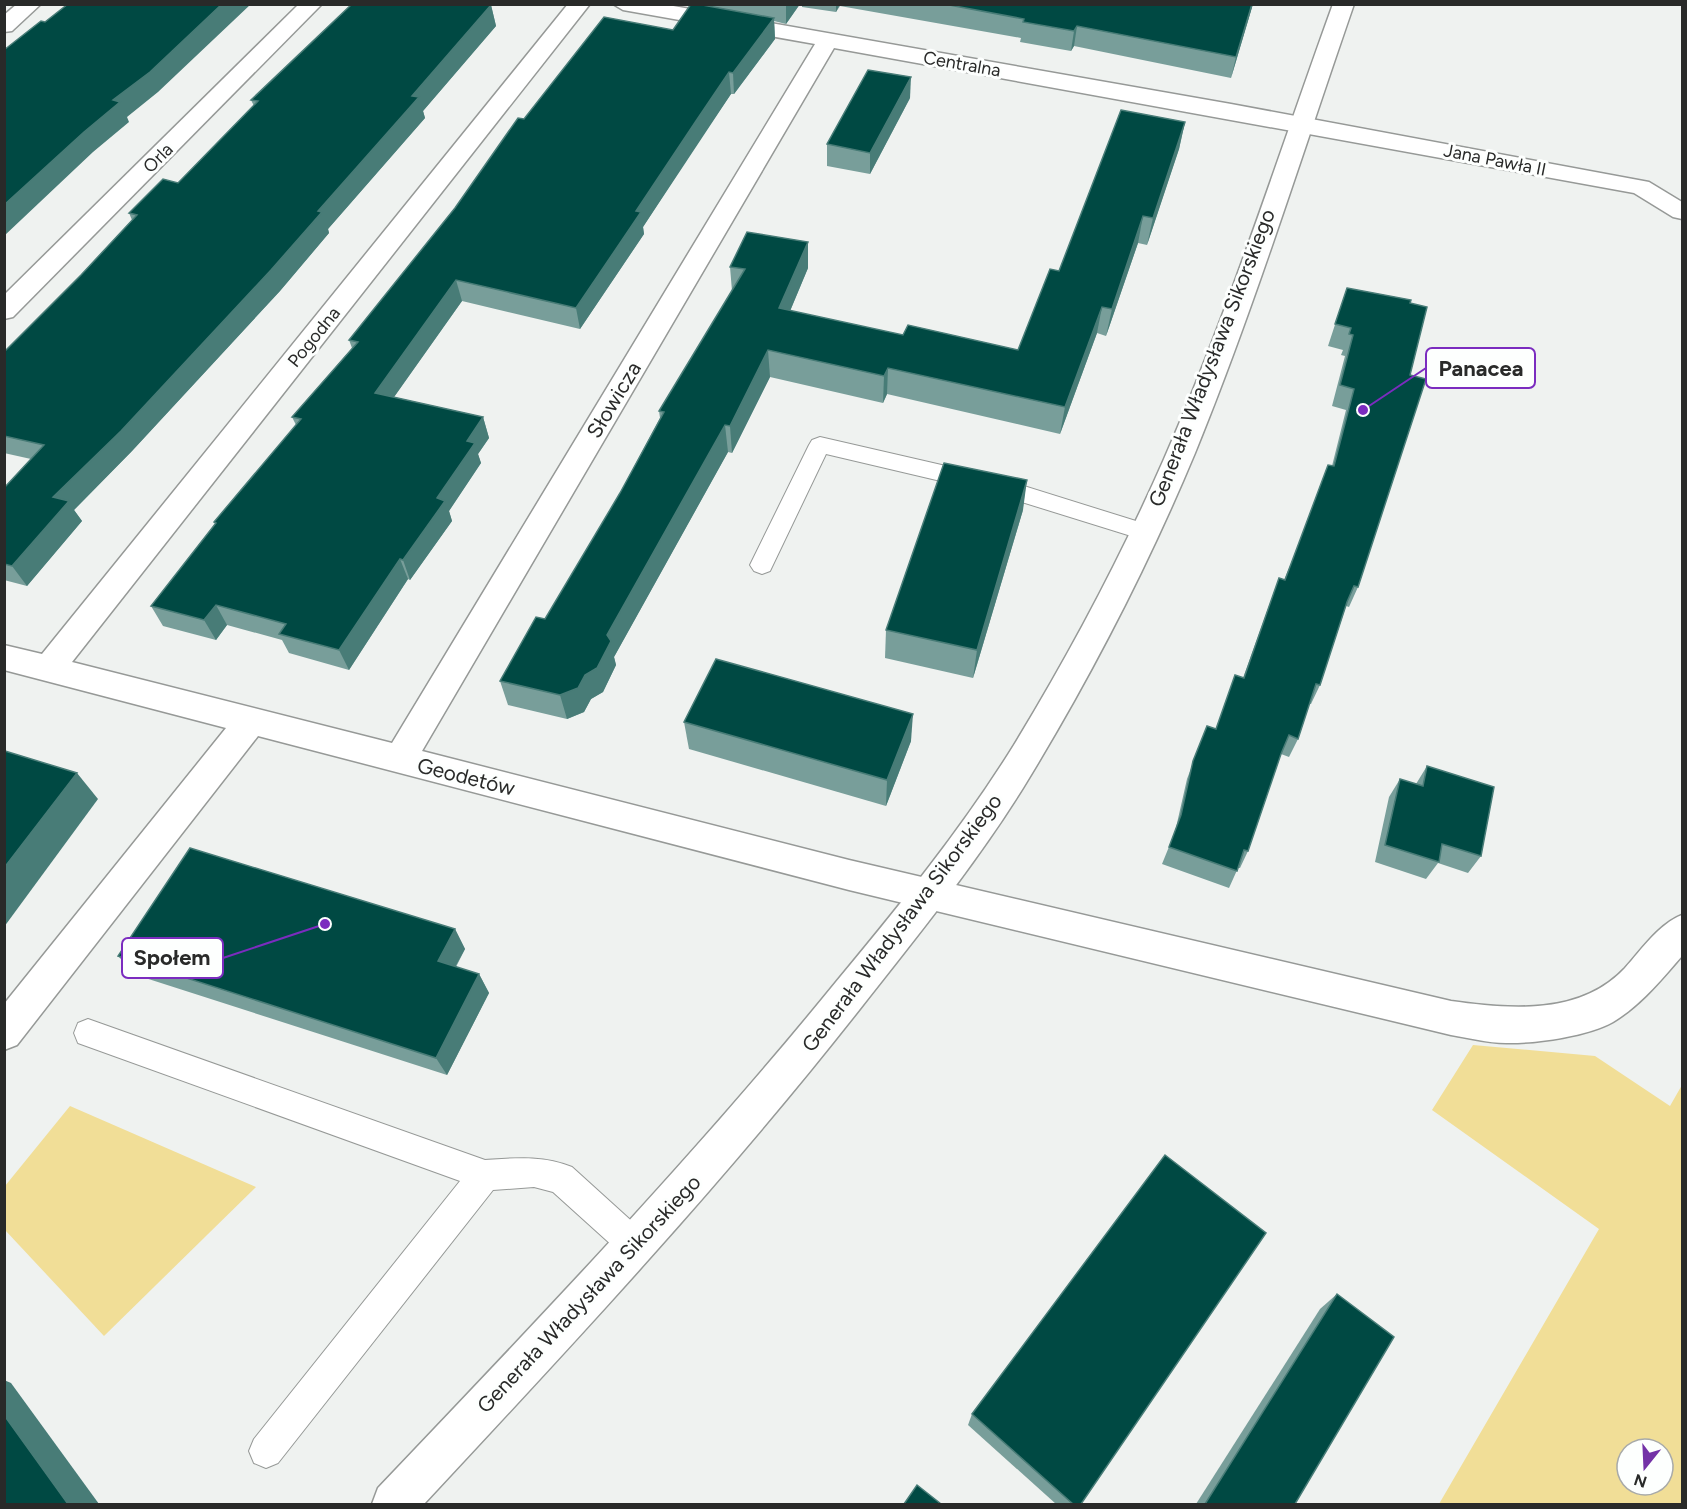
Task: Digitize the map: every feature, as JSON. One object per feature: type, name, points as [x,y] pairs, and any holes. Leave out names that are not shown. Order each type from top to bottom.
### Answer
[{"type":"street","points":[[4,26],[31,4]]},
{"type":"street","name":"Orla","points":[[4,311],[312,4]]},
{"type":"street","name":"Pogodna","points":[[48,669],[580,4]]},
{"type":"street","name":"Centralna","points":[[623,4],[1300,124]]},
{"type":"street","name":"Generała Władysława Sikorskiego","points":[[394,1504],[636,1246],[788,1073],[928,895],[979,826],[1025,755],[1144,532],[1179,456],[1219,352],[1344,4]]},
{"type":"street","name":"Słowicza","points":[[399,760],[828,40]]},
{"type":"street","name":"Jana Pawła II","points":[[1300,124],[1641,187],[1683,212]]},
{"type":"street","name":"Geodetów","points":[[4,657],[928,895],[1451,1018],[1509,1026],[1566,1019],[1599,1010],[1631,987],[1683,930]]},
{"type":"street","points":[[4,1033],[250,722]]},
{"type":"lane","points":[[762,565],[820,445],[998,486],[1144,532]]},
{"type":"lane","points":[[88,1033],[485,1175],[534,1172],[561,1178],[636,1246]]},
{"type":"lane","points":[[266,1451],[485,1175]]},
{"type":"shaded area","points":[[1473,1045],[1595,1056],[1670,1106],[1682,1085],[1682,1504],[1439,1504],[1599,1229],[1432,1110]]},
{"type":"shaded area","points":[[70,1106],[256,1187],[104,1336],[5,1230],[5,1186]]},
{"type":"building","points":[[68,4],[222,4],[150,72],[113,100],[120,102],[4,205],[4,50],[41,21],[45,22]]},
{"type":"building","points":[[352,4],[491,5],[412,96],[419,97],[318,211],[322,212],[121,431],[53,497],[69,501],[12,566],[4,564],[4,488],[44,445],[4,436],[4,352],[137,215],[129,213],[163,179],[178,183],[258,101],[251,100]]},
{"type":"building","points":[[691,4],[774,18],[733,73],[729,72],[636,211],[641,212],[576,308],[456,280],[375,393],[483,417],[467,441],[475,443],[437,498],[445,501],[403,560],[400,559],[339,650],[279,634],[286,624],[216,605],[204,620],[151,606],[216,523],[214,522],[301,419],[292,417],[358,342],[349,340],[455,208],[518,118],[524,119],[604,17],[673,30]]},
{"type":"building","points":[[944,4],[1252,4],[1236,57],[1077,26],[1074,31],[1023,22],[1024,19]]},
{"type":"building","points":[[868,70],[911,77],[870,153],[827,144]]},
{"type":"building","points":[[1121,110],[1185,122],[1153,218],[1143,216],[1112,309],[1102,307],[1065,407],[888,368],[884,376],[768,350],[730,426],[725,425],[607,635],[611,641],[597,668],[585,675],[578,688],[560,695],[500,681],[536,617],[545,619],[620,493],[664,412],[659,411],[745,269],[730,267],[747,232],[808,242],[779,308],[903,335],[908,325],[1018,350],[1050,269],[1059,271]]},
{"type":"building","points":[[1347,288],[1411,300],[1410,303],[1427,307],[1410,375],[1426,379],[1358,587],[1354,586],[1347,602],[1320,685],[1316,684],[1298,739],[1289,735],[1248,851],[1244,850],[1237,871],[1169,847],[1181,815],[1193,761],[1207,726],[1216,729],[1235,675],[1244,678],[1279,578],[1285,580],[1328,465],[1334,466],[1354,389],[1340,385],[1353,335],[1349,334],[1351,328],[1335,324]]},
{"type":"building","points":[[944,463],[1027,480],[977,650],[886,630]]},
{"type":"building","points":[[716,659],[913,714],[887,780],[684,722]]},
{"type":"building","points":[[4,752],[77,773],[4,868]]},
{"type":"building","points":[[1427,766],[1494,787],[1481,856],[1442,844],[1439,862],[1385,845],[1400,779],[1423,786]]},
{"type":"building","points":[[190,848],[455,929],[438,961],[479,974],[436,1058],[118,956]]},
{"type":"building","points":[[1165,1155],[1266,1233],[1081,1504],[1073,1504],[972,1414]]},
{"type":"building","points":[[1337,1294],[1394,1337],[1295,1504],[1205,1504]]},
{"type":"building","points":[[4,1415],[68,1504],[4,1504]]},
{"type":"building","points":[[917,1485],[941,1504],[904,1504]]},
{"type":"place","name":"Panacea","points":[[1363,410]]},
{"type":"place","name":"Społem","points":[[325,924]]}]
